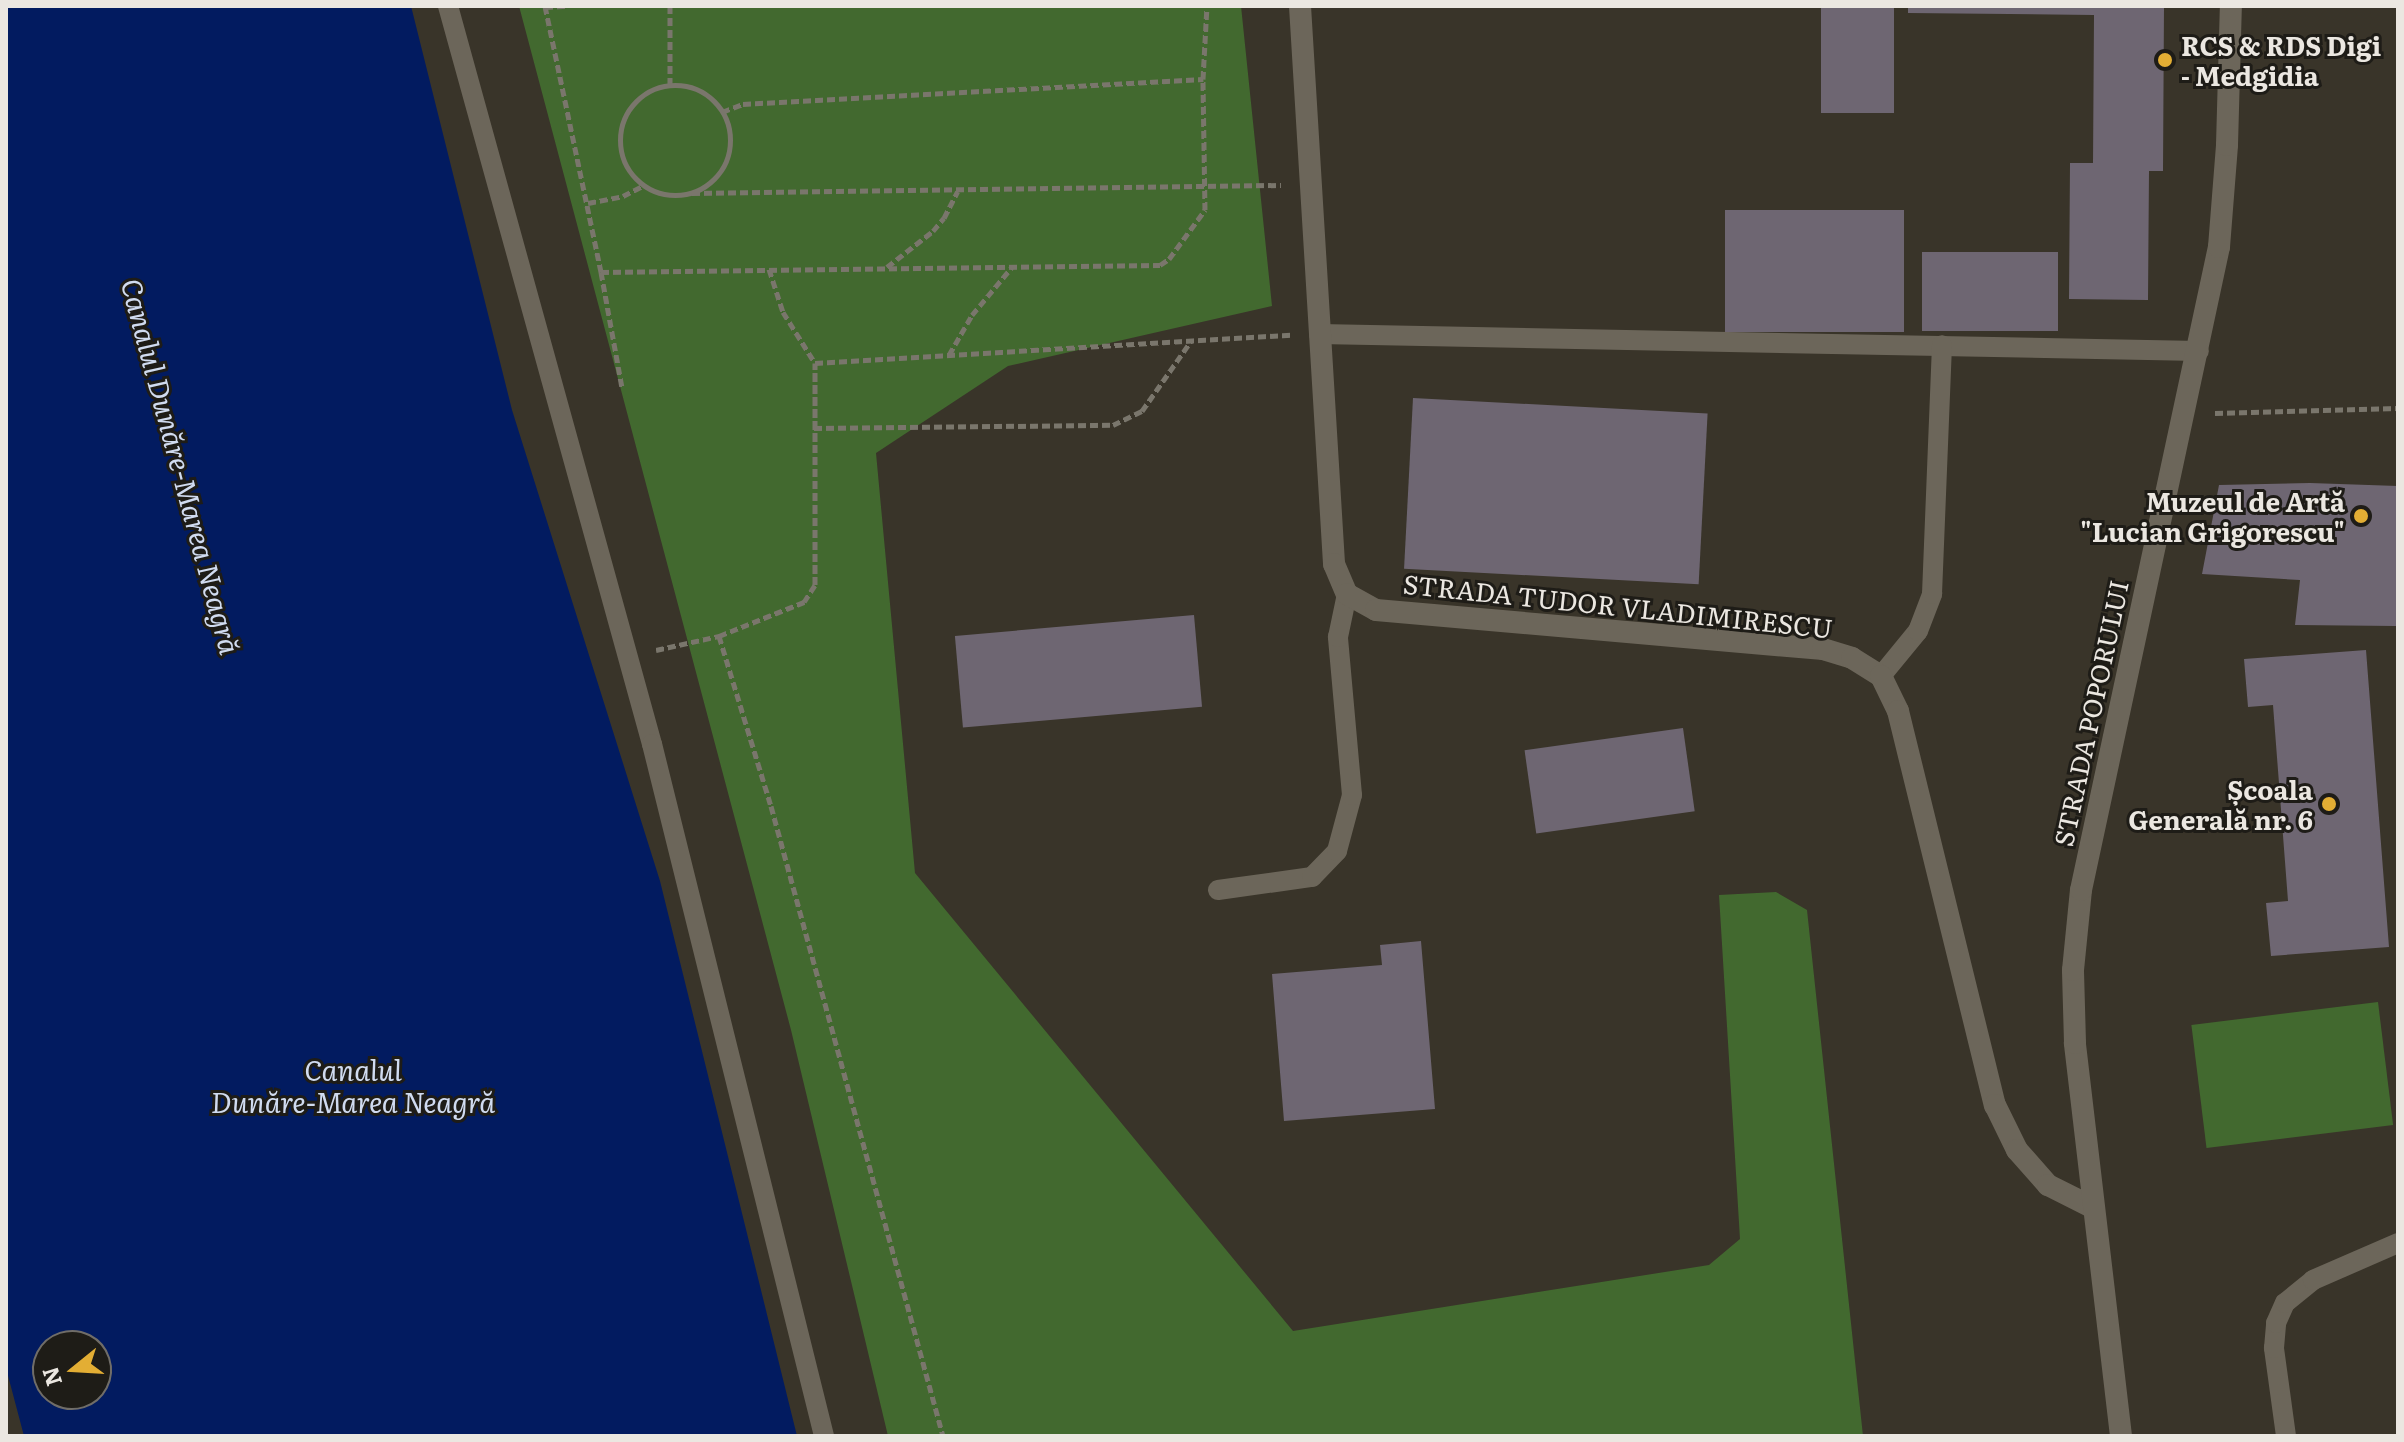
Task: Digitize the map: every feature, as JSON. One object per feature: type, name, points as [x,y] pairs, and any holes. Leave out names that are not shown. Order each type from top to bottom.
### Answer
[{"type":"street","points":[[1300,6],[1334,564],[1347,594]]},
{"type":"street","name":"STRADA POPORULUI","points":[[2121,1436],[2075,1043],[2073,970],[2081,890],[2219,247],[2227,145],[2231,6]]},
{"type":"street","name":"STRADA TUDOR VLADIMIRESCU","points":[[1347,594],[1376,610],[1823,649],[1852,658],[1881,676]]},
{"type":"street","points":[[1881,676],[1898,711],[1995,1105],[2017,1150],[2048,1185],[2094,1208]]},
{"type":"lane","points":[[448,6],[628,656],[824,1436]]},
{"type":"lane","points":[[1319,334],[2199,351]]},
{"type":"lane","points":[[1881,676],[1918,631],[1932,594],[1942,345]]},
{"type":"lane","points":[[1218,890],[1312,877],[1337,851],[1352,795],[1338,637],[1347,594]]},
{"type":"lane","points":[[2286,1436],[2274,1348],[2276,1323],[2285,1303],[2313,1280],[2398,1243]]},
{"type":"path","points":[[567,6],[545,6],[588,203],[622,387]]},
{"type":"path","points":[[670,6],[670,86]]},
{"type":"path","points":[[601,272],[1160,265],[1169,259],[1205,210],[1203,79],[1207,6]]},
{"type":"path","points":[[722,112],[743,104],[1203,79]]},
{"type":"path","points":[[692,193],[713,180],[727,160],[730,135],[722,112],[706,93],[683,84],[658,87],[637,99],[623,120],[619,144],[626,168],[643,186],[667,195],[1207,189],[1310,184]]},
{"type":"path","points":[[588,203],[623,196],[643,186]]},
{"type":"path","points":[[886,268],[933,231],[944,218],[958,191]]},
{"type":"path","points":[[949,355],[972,315],[1013,266]]},
{"type":"path","points":[[628,656],[719,636],[804,602],[815,585],[815,363],[783,312],[769,269]]},
{"type":"path","points":[[815,363],[1319,334]]},
{"type":"path","points":[[814,428],[1113,425],[1142,411],[1191,341]]},
{"type":"path","points":[[2185,414],[2398,408]]},
{"type":"path","points":[[719,636],[771,806],[943,1436]]},
{"type":"green space","points":[[519,6],[1241,6],[1272,306],[1008,366],[876,453],[915,873],[1293,1331],[1709,1265],[1740,1239],[1719,895],[1776,892],[1807,910],[1863,1436],[888,1436],[791,1030]]},
{"type":"green space","points":[[2378,1002],[2393,1125],[2207,1148],[2191,1025]]},
{"type":"water","name":"Canalul Dunăre-Marea Neagră","points":[[6,6],[411,6],[512,410],[660,881],[797,1436],[24,1436],[6,1368]]},
{"type":"building","points":[[1821,6],[1894,6],[1894,113],[1821,113]]},
{"type":"building","points":[[1908,6],[2164,6],[2163,171],[2149,171],[2148,300],[2069,299],[2070,163],[2093,163],[2094,15],[1908,13]]},
{"type":"building","points":[[1725,210],[1904,210],[1904,332],[1725,332]]},
{"type":"building","points":[[1922,252],[2058,252],[2058,331],[1922,331]]},
{"type":"building","points":[[1413,398],[1708,413],[1699,584],[1404,569]]},
{"type":"building","points":[[2310,483],[2398,486],[2396,626],[2295,625],[2300,580],[2202,574],[2219,485]]},
{"type":"building","points":[[1194,615],[1202,707],[963,728],[955,636]]},
{"type":"building","name":"Școala Generală nr. 6","points":[[2366,650],[2389,947],[2271,956],[2266,903],[2288,901],[2273,705],[2248,707],[2244,659]]},
{"type":"building","points":[[1683,728],[1695,811],[1536,833],[1525,750]]},
{"type":"building","points":[[1421,941],[1435,1109],[1284,1121],[1272,974],[1382,965],[1380,945]]},
{"type":"place","name":"RCS & RDS Digi - Medgidia","points":[[2165,60]]},
{"type":"place","name":"Muzeul de Artă \"Lucian Grigorescu\"","points":[[2361,516]]},
{"type":"place","name":"Școala Generală nr. 6","points":[[2329,804]]}]
